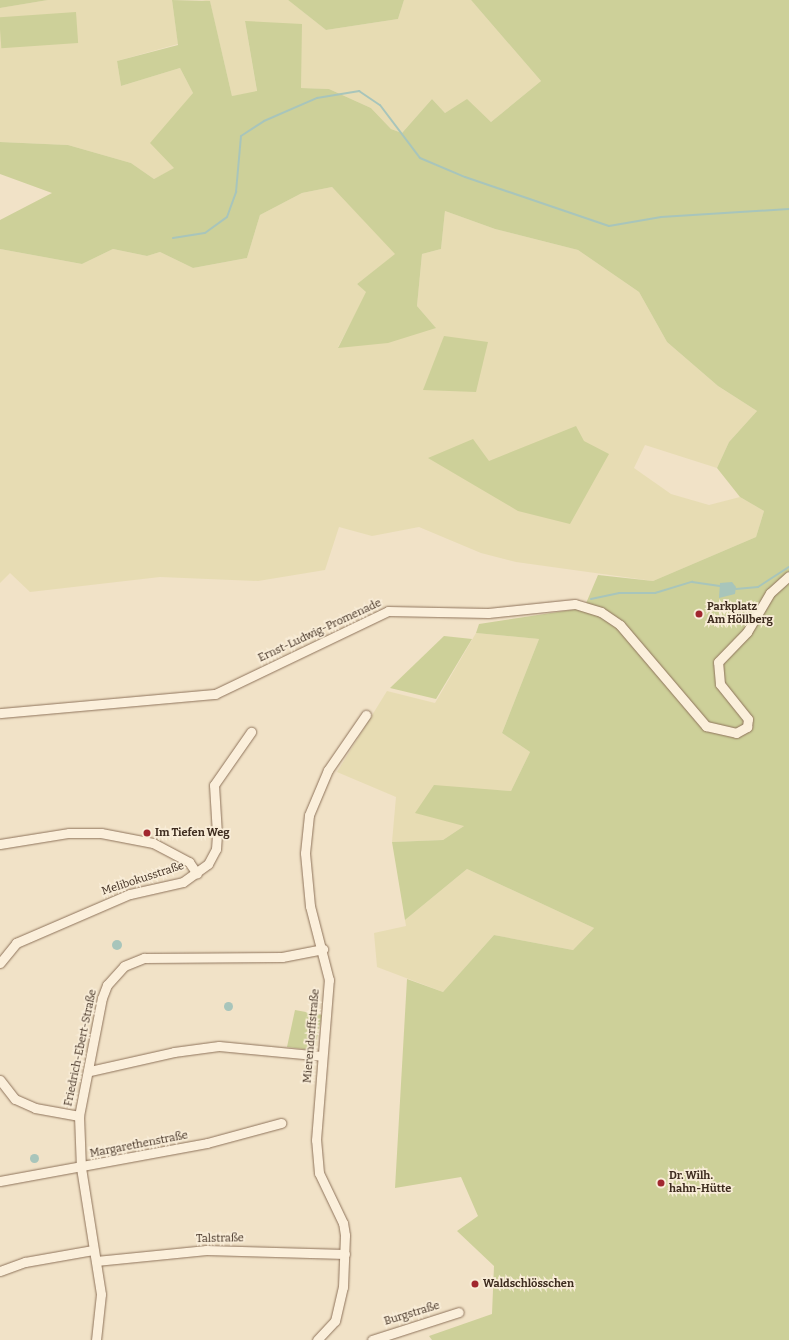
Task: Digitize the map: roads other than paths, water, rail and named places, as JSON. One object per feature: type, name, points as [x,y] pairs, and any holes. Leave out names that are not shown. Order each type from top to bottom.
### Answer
[{"type":"street","name":"Ernst-Ludwig-Promenade","points":[[0,713],[215,694],[388,611],[488,614],[575,604],[601,612],[620,625],[706,726],[736,733],[747,727],[748,719],[720,684],[718,662],[747,632],[770,593],[789,576]]},
{"type":"street","name":"Mierendorffstraße","points":[[317,1340],[335,1321],[343,1287],[345,1254],[343,1223],[319,1173],[316,1140],[322,1056],[328,1007],[323,949],[306,880],[309,815],[328,770],[366,715]]},
{"type":"street","name":"Melibokusstraße","points":[[0,963],[16,943],[74,916],[130,894],[183,882],[197,874],[208,864],[216,849],[214,784],[251,732]]},
{"type":"street","points":[[0,844],[69,833],[101,833],[153,843],[190,862],[197,874]]},
{"type":"street","name":"Friedrich-Ebert-Straße","points":[[96,1340],[101,1294],[81,1168],[79,1116],[90,1071],[105,990],[115,974],[133,961],[151,957],[282,957],[323,949]]},
{"type":"street","points":[[90,1071],[174,1052],[219,1046],[322,1056]]},
{"type":"street","points":[[0,1080],[15,1099],[35,1108],[79,1116]]},
{"type":"street","name":"Margarethenstraße","points":[[0,1181],[81,1168],[207,1143],[281,1123]]},
{"type":"street","points":[[0,1271],[25,1262],[93,1250]]},
{"type":"street","name":"Talstraße","points":[[96,1261],[206,1250],[345,1254]]},
{"type":"street","name":"Burgstraße","points":[[372,1340],[459,1312]]},
{"type":"water","points":[[732,582],[736,587],[735,594],[719,598],[720,583]]},
{"type":"water","points":[[117,940],[122,945],[117,950],[112,945]]},
{"type":"water","points":[[228,1001],[233,1006],[228,1011],[223,1006]]},
{"type":"water","points":[[34,1153],[39,1158],[34,1163],[29,1158]]},
{"type":"waterway","points":[[173,238],[205,233],[227,217],[236,192],[241,136],[264,121],[317,98],[359,91],[380,105],[420,158],[465,177],[609,226],[661,217],[789,209]]},
{"type":"waterway","points":[[736,589],[758,587],[789,567]]},
{"type":"waterway","points":[[591,599],[619,593],[655,593],[692,582],[720,586]]},
{"type":"place","name":"Parkplatz Am Höllberg","points":[[699,614]]},
{"type":"place","name":"Im Tiefen Weg","points":[[147,833]]},
{"type":"place","name":"Dr. Wilh. hahn-Hütte","points":[[661,1183]]},
{"type":"place","name":"Waldschlösschen","points":[[475,1284]]}]
